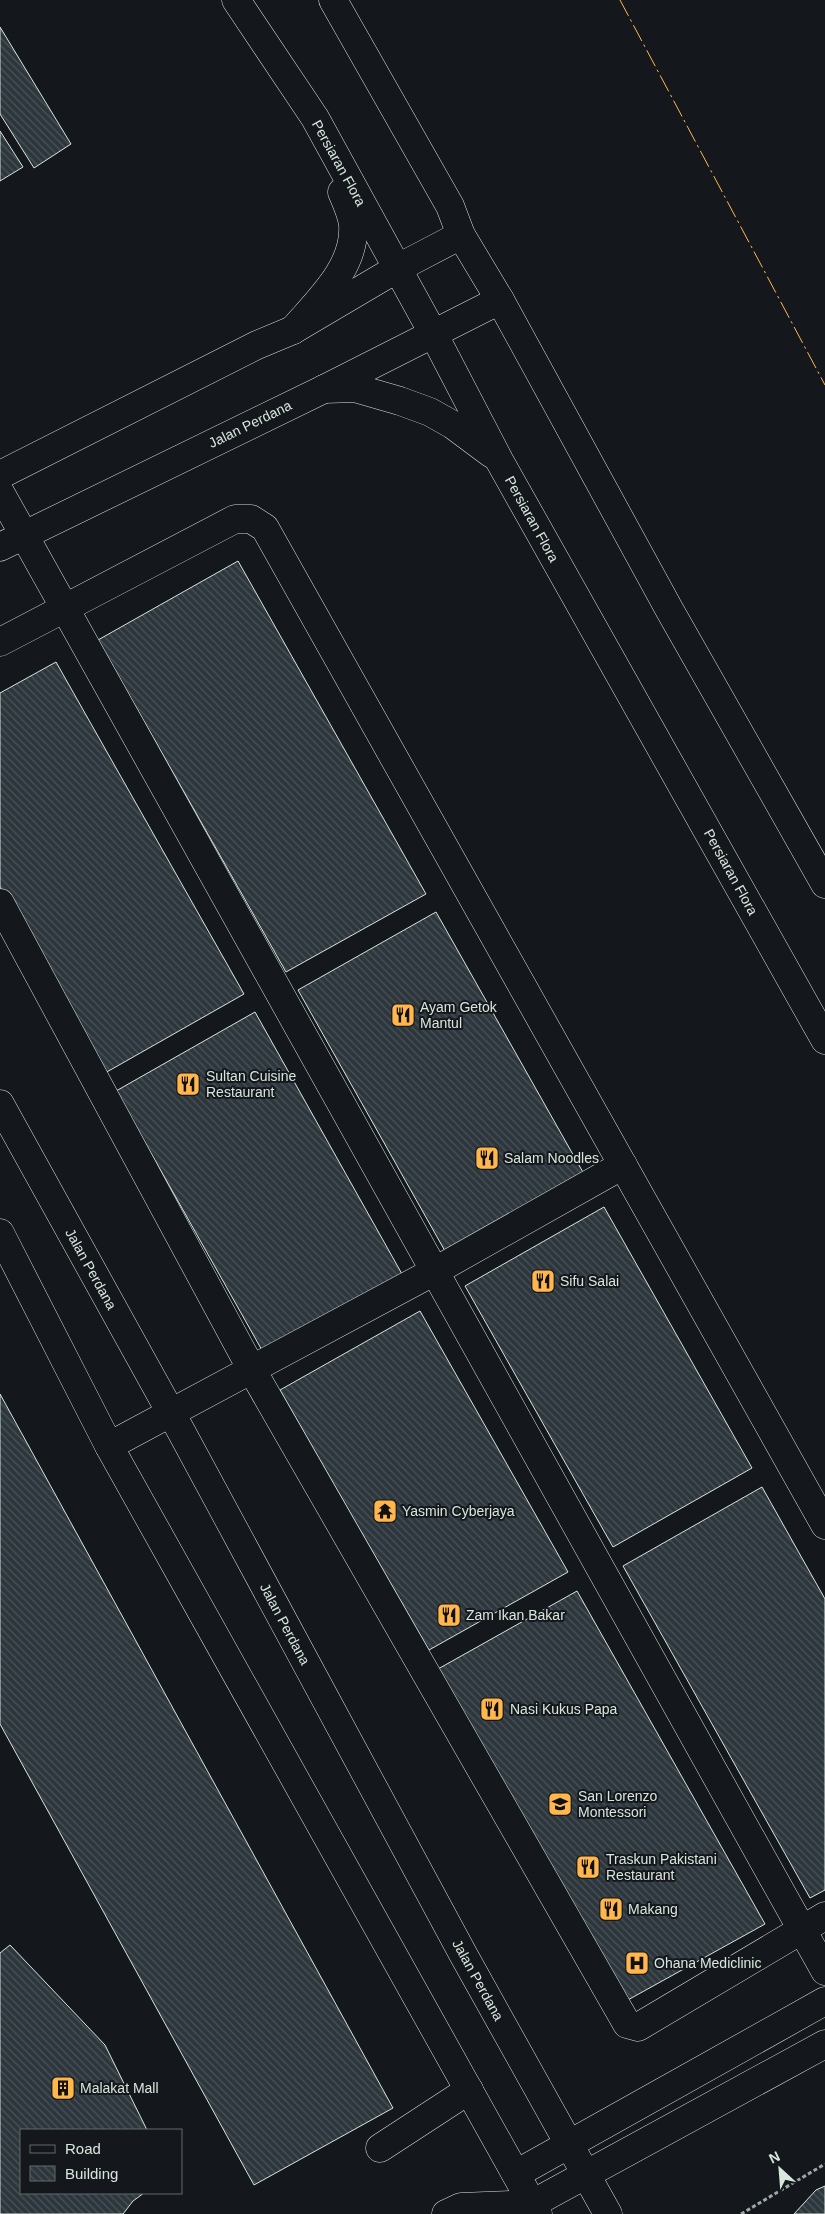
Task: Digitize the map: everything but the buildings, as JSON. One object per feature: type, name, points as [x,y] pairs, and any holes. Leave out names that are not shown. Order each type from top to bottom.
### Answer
[{"type":"street","name":"Persiaran Flora","points":[[236,0],[315,118],[398,268],[499,460],[825,1040]]},
{"type":"street","points":[[333,0],[450,206],[461,235],[500,300],[665,600],[825,884]]},
{"type":"street","points":[[294,330],[336,280],[352,241],[353,225],[350,214],[315,118]]},
{"type":"street","points":[[0,475],[248,349],[294,330],[398,268],[461,235]]},
{"type":"street","name":"Jalan Perdana","points":[[12,541],[434,335],[500,300]]},
{"type":"street","points":[[324,389],[355,388],[430,412],[453,425],[499,460]]},
{"type":"street","points":[[0,492],[12,541],[64,607],[434,1271],[814,1923],[825,1970]]},
{"type":"street","points":[[0,642],[235,519],[251,519],[265,528],[825,1524]]},
{"type":"street","points":[[0,903],[252,1370],[627,2024],[638,2027],[814,1923]]},
{"type":"street","name":"Jalan Perdana","points":[[0,1104],[171,1412],[463,1954],[608,2214]]},
{"type":"street","points":[[109,1446],[434,1271],[623,1165]]},
{"type":"street","points":[[0,1233],[109,1446],[535,2209]]},
{"type":"street","points":[[516,2174],[825,2000]]},
{"type":"street","points":[[446,2214],[461,2207],[535,2209],[586,2175],[825,2044]]},
{"type":"street","points":[[380,2148],[469,2090]]},
{"type":"path","points":[[741,2214],[825,2164]]},
{"type":"power","points":[[620,0],[825,385]]},
{"type":"place","name":"Ayam Getok Mantul","points":[[403,1015]]},
{"type":"place","name":"Sultan Cuisine Restaurant","points":[[188,1084]]},
{"type":"place","name":"Salam Noodles","points":[[487,1158]]},
{"type":"place","name":"Sifu Salai","points":[[543,1281]]},
{"type":"place","name":"Yasmin Cyberjaya","points":[[385,1511]]},
{"type":"place","name":"Zam Ikan Bakar","points":[[449,1615]]},
{"type":"place","name":"Nasi Kukus Papa","points":[[492,1709]]},
{"type":"place","name":"San Lorenzo Montessori","points":[[560,1804]]},
{"type":"place","name":"Traskun Pakistani Restaurant","points":[[588,1867]]},
{"type":"place","name":"Makang","points":[[611,1909]]},
{"type":"place","name":"Ohana Mediclinic","points":[[637,1963]]},
{"type":"place","name":"Malakat Mall","points":[[63,2088]]}]
